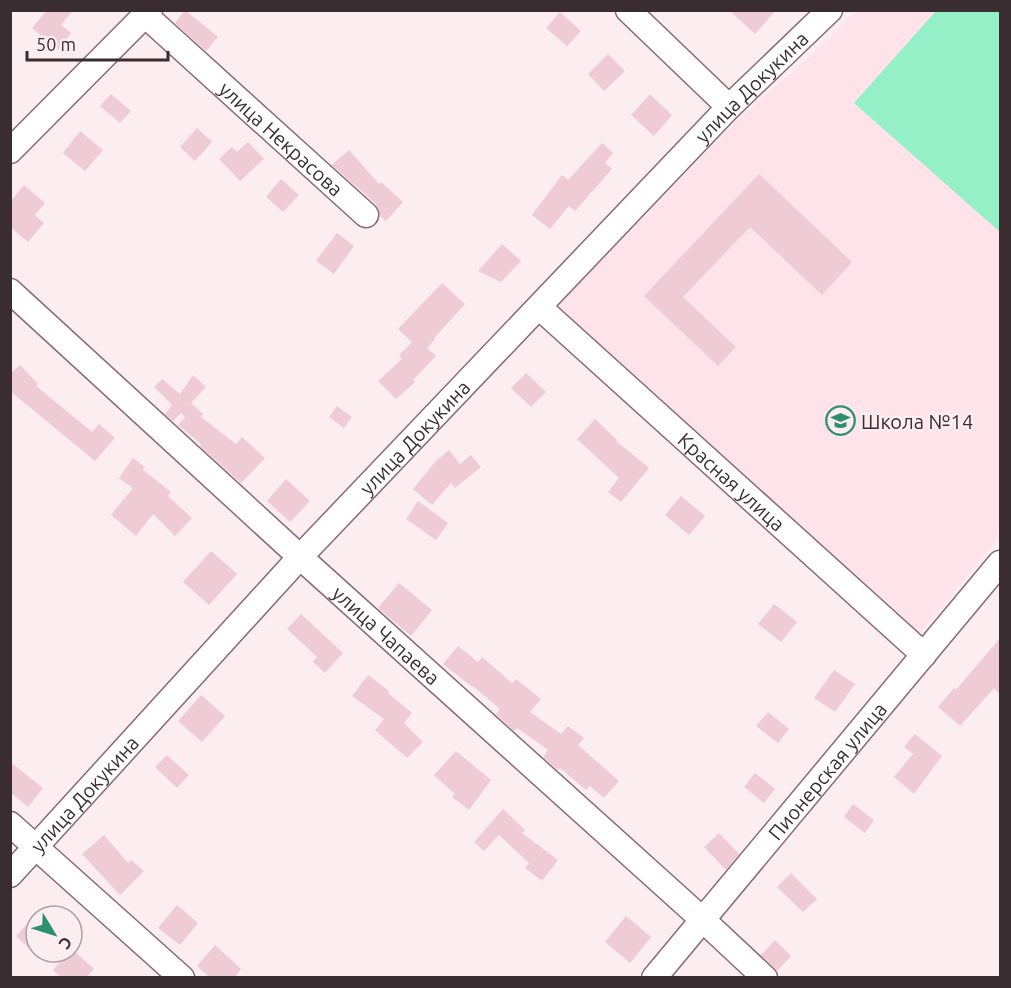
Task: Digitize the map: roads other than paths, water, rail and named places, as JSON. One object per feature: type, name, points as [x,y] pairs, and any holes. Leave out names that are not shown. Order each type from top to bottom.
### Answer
[{"type":"street","points":[[628,10],[729,107]]},
{"type":"street","name":"улица Докукина","points":[[10,875],[300,557],[729,107],[830,10]]},
{"type":"street","name":"улица Некрасова","points":[[10,151],[148,13],[366,214]]},
{"type":"street","name":"улица Чапаева","points":[[10,291],[765,978]]},
{"type":"street","name":"Красная улица","points":[[539,307],[924,655]]},
{"type":"street","name":"Пионерская улица","points":[[654,978],[1000,563]]},
{"type":"street","points":[[10,824],[182,978]]},
{"type":"place","name":"Школа №14","points":[[840,421]]}]
